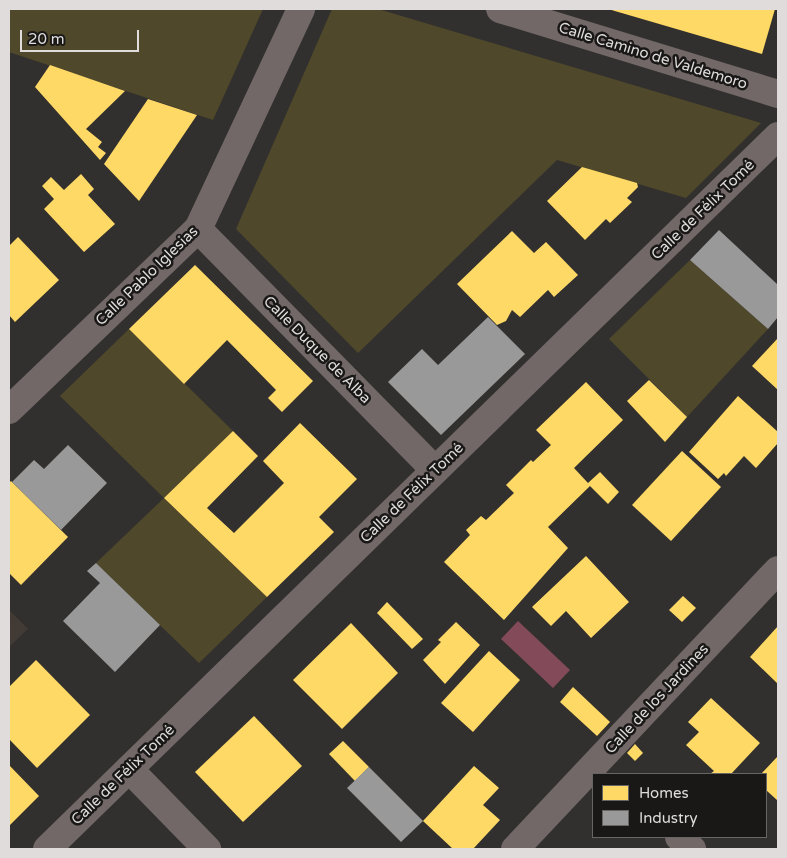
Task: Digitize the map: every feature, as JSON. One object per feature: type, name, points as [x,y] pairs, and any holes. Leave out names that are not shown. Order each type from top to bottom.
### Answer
[{"type":"street","name":"Calle Pablo Iglesias","points":[[9,410],[198,229],[301,9]]},
{"type":"street","name":"Calle Camino de Valdemoro","points":[[500,9],[778,94]]},
{"type":"street","name":"Calle de Félix Tomé","points":[[47,849],[778,136]]},
{"type":"street","name":"Calle Duque de Alba","points":[[198,229],[435,470]]},
{"type":"street","name":"Calle de los Jardines","points":[[607,767],[778,570]]},
{"type":"street","points":[[129,770],[207,849]]},
{"type":"street","name":"Calle de los Jardines","points":[[515,849],[592,780]]},
{"type":"street","points":[[680,838],[692,849]]},
{"type":"shaded area","points":[[9,9],[263,9],[213,120],[9,52]]},
{"type":"shaded area","points":[[332,9],[378,9],[761,123],[686,198],[557,160],[358,353],[236,229]]},
{"type":"shaded area","points":[[690,260],[768,329],[687,417],[609,339]]},
{"type":"shaded area","points":[[129,329],[233,431],[164,498],[60,396]]},
{"type":"shaded area","points":[[164,498],[267,597],[199,663],[96,563]]},
{"type":"shaded area","points":[[9,610],[28,629],[9,647]]},
{"type":"shaded area","points":[[518,621],[570,670],[553,688],[501,639]]},
{"type":"building: Homes","points":[[608,9],[775,9],[762,54]]},
{"type":"building: Homes","points":[[50,65],[125,91],[86,129],[102,142],[98,147],[106,153],[100,160],[35,87]]},
{"type":"building: Homes","points":[[148,99],[197,115],[139,201],[104,164]]},
{"type":"building: Homes","points":[[582,167],[637,183],[638,187],[627,198],[632,202],[610,223],[606,219],[585,240],[547,201]]},
{"type":"building: Homes","points":[[81,174],[94,189],[88,195],[115,224],[84,252],[44,209],[54,199],[42,186],[51,177],[64,190]]},
{"type":"building: Homes","points":[[512,231],[534,253],[546,242],[578,275],[554,297],[548,290],[520,317],[512,310],[506,321],[497,325],[457,284]]},
{"type":"building: Homes","points":[[18,237],[59,280],[15,322],[9,315],[9,246]]},
{"type":"building: Homes","points":[[195,265],[313,381],[282,412],[268,398],[276,390],[227,340],[184,384],[129,329]]},
{"type":"building: Homes","points":[[778,338],[778,390],[752,366]]},
{"type":"building: Homes","points":[[649,380],[687,417],[665,442],[627,401]]},
{"type":"building: Homes","points":[[586,382],[623,420],[574,468],[588,483],[600,472],[619,492],[608,504],[590,486],[548,527],[568,548],[504,620],[444,562],[470,535],[466,530],[481,516],[486,520],[514,493],[506,485],[531,460],[533,462],[551,445],[536,430]]},
{"type":"building: Homes","points":[[738,396],[778,432],[778,443],[756,468],[744,456],[726,476],[724,473],[718,479],[689,452]]},
{"type":"building: Homes","points":[[300,423],[357,479],[319,517],[334,532],[267,597],[164,498],[233,431],[258,456],[207,508],[234,533],[284,483],[263,461]]},
{"type":"building: Homes","points":[[682,451],[721,487],[671,541],[632,505]]},
{"type":"building: Homes","points":[[11,481],[68,537],[21,585],[9,573],[9,483]]},
{"type":"building: Homes","points":[[586,556],[629,602],[591,638],[566,611],[551,626],[532,607]]},
{"type":"building: Homes","points":[[683,596],[696,608],[682,622],[669,610]]},
{"type":"building: Homes","points":[[387,602],[423,639],[412,649],[377,613]]},
{"type":"building: Homes","points":[[456,622],[480,645],[445,684],[423,660],[441,642],[438,640]]},
{"type":"building: Homes","points":[[351,623],[398,673],[342,729],[293,680]]},
{"type":"building: Homes","points":[[778,626],[778,684],[750,657]]},
{"type":"building: Homes","points":[[489,651],[520,680],[473,732],[441,703]]},
{"type":"building: Homes","points":[[36,660],[90,715],[37,768],[9,739],[9,687]]},
{"type":"building: Homes","points":[[573,687],[610,722],[597,736],[560,702]]},
{"type":"building: Homes","points":[[711,698],[760,743],[732,773],[711,773],[714,771],[686,745],[699,732],[688,722]]},
{"type":"building: Homes","points":[[254,716],[302,766],[243,822],[195,772]]},
{"type":"building: Homes","points":[[343,741],[369,767],[355,781],[329,754]]},
{"type":"building: Homes","points":[[635,744],[643,753],[635,761],[627,753]]},
{"type":"building: Homes","points":[[778,756],[778,801],[767,791],[767,773],[762,773]]},
{"type":"building: Homes","points":[[9,765],[39,796],[9,826]]},
{"type":"building: Homes","points":[[474,766],[499,788],[483,805],[500,820],[473,849],[453,849],[423,821]]},
{"type":"building: Industry","points":[[719,230],[778,285],[778,317],[768,329],[690,260]]},
{"type":"building: Industry","points":[[488,317],[525,354],[441,435],[388,382],[422,349],[438,365]]},
{"type":"building: Industry","points":[[68,445],[107,483],[61,530],[12,482],[34,460],[44,469]]},
{"type":"building: Industry","points":[[96,563],[160,625],[115,672],[63,621],[100,583],[87,571]]},
{"type":"building: Industry","points":[[369,767],[423,821],[401,842],[347,788]]}]
